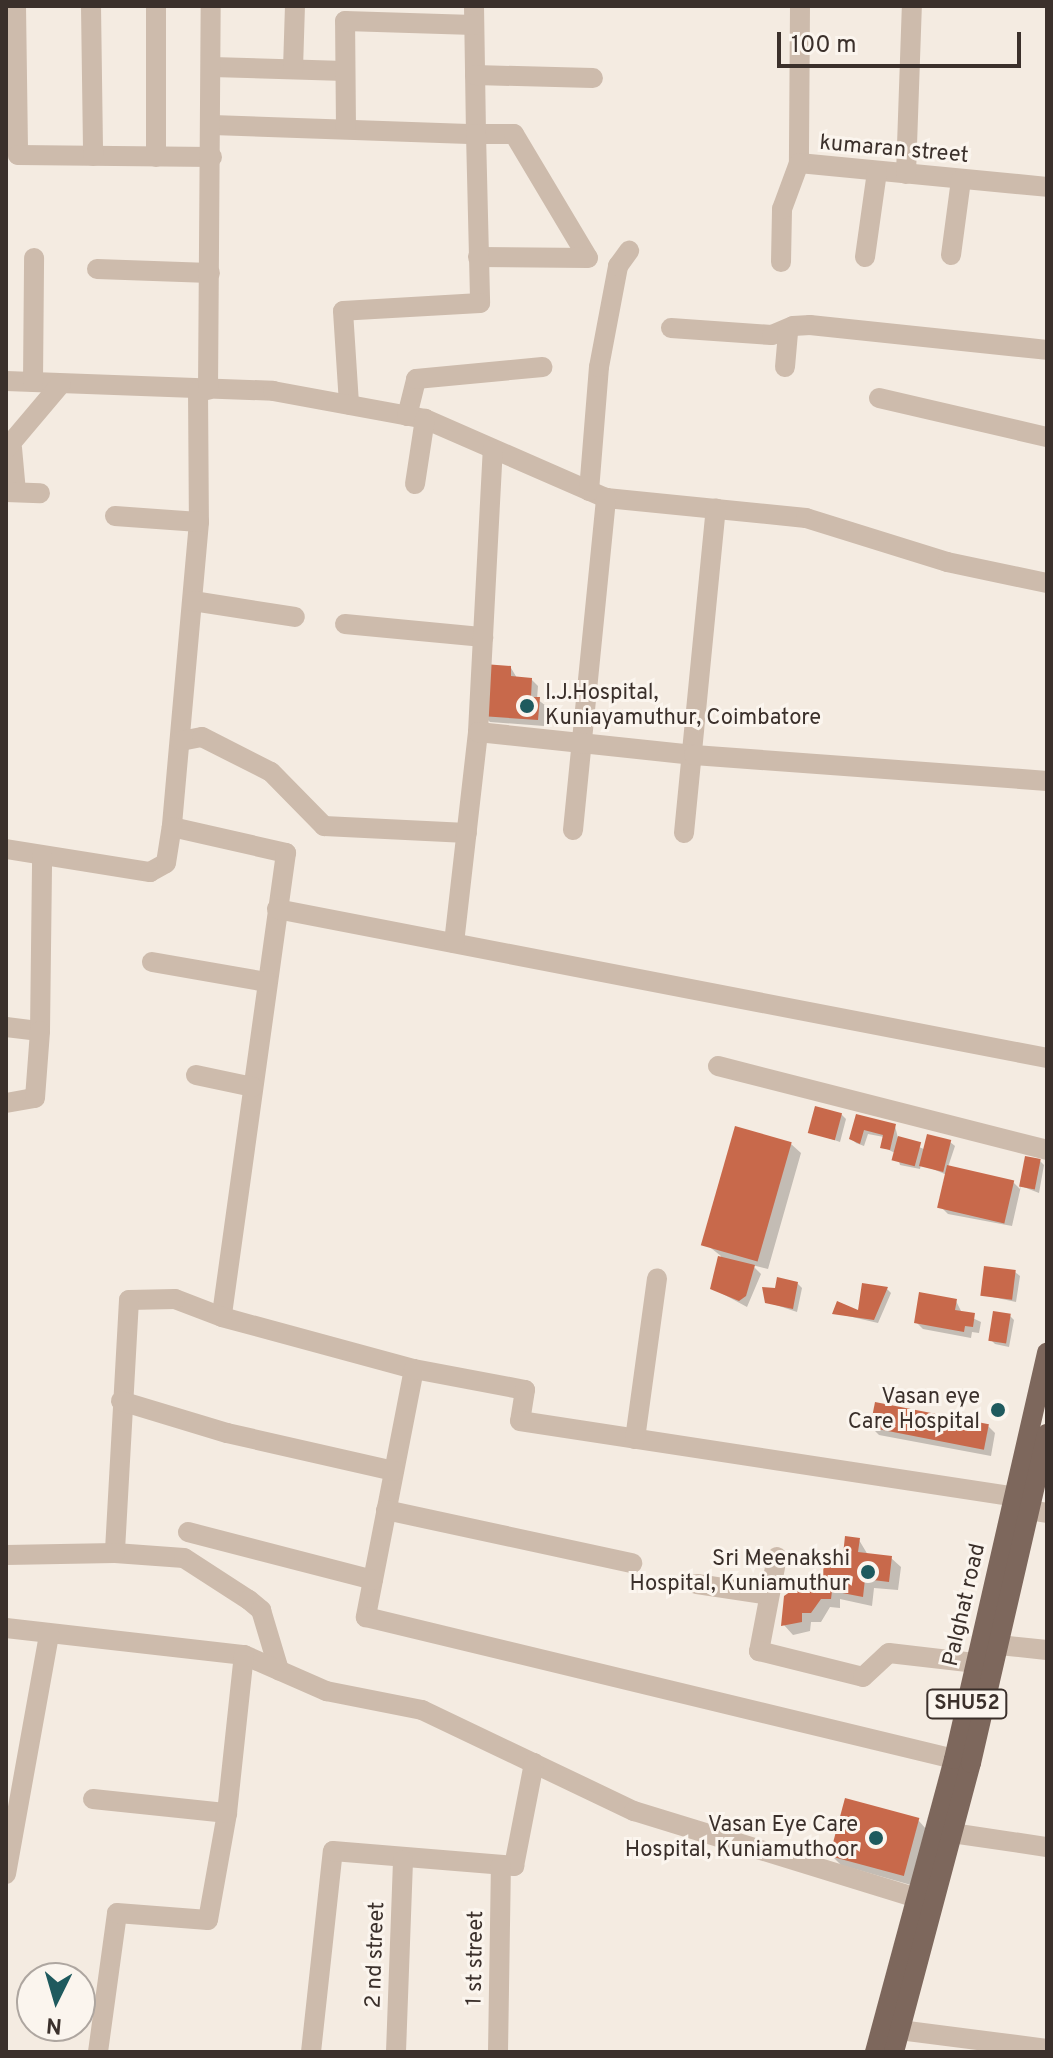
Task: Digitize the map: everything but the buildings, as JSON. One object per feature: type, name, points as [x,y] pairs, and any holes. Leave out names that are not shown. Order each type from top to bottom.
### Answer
[{"type":"main road","name":"Palghat road","points":[[894,2052],[893,2029],[926,1901],[976,1663],[1030,1507],[1047,1353]]},
{"type":"main road","name":"Palghat road","points":[[926,1901],[952,1833],[1047,1434]]},
{"type":"main road","name":"Palghat road","points":[[875,2052],[893,2029]]},
{"type":"street","points":[[16,6],[18,155],[212,157]]},
{"type":"street","points":[[91,6],[93,156]]},
{"type":"street","points":[[156,6],[156,157]]},
{"type":"street","points":[[6,849],[158,871],[166,863],[181,741],[199,522],[210,273],[211,6]]},
{"type":"street","points":[[293,69],[295,6]]},
{"type":"street","name":"kumaran street","points":[[800,6],[799,163],[1047,187]]},
{"type":"street","points":[[906,174],[912,6]]},
{"type":"street","points":[[346,129],[345,21],[474,16],[480,303],[343,311],[349,405]]},
{"type":"street","points":[[212,67],[345,71]]},
{"type":"street","points":[[475,75],[593,78]]},
{"type":"street","points":[[212,125],[514,134],[588,258],[478,257]]},
{"type":"street","points":[[781,262],[782,209],[799,163]]},
{"type":"street","points":[[865,257],[877,172]]},
{"type":"street","points":[[951,255],[961,180]]},
{"type":"street","points":[[573,830],[582,743],[598,494],[599,367],[618,266],[629,251]]},
{"type":"street","points":[[33,382],[34,258]]},
{"type":"street","points":[[97,269],[210,273]]},
{"type":"street","points":[[671,328],[772,335],[810,325],[1047,350]]},
{"type":"street","points":[[785,367],[788,330]]},
{"type":"street","points":[[415,484],[416,379],[446,372],[542,367]]},
{"type":"street","points":[[6,381],[273,391],[416,418],[598,494],[806,518],[947,562],[1047,583]]},
{"type":"street","points":[[40,493],[11,492],[9,449],[61,384]]},
{"type":"street","points":[[879,398],[1047,437]]},
{"type":"street","points":[[454,943],[478,732],[493,449]]},
{"type":"street","points":[[684,833],[716,509]]},
{"type":"street","points":[[115,516],[199,522]]},
{"type":"street","points":[[193,601],[295,617]]},
{"type":"street","points":[[345,624],[483,637]]},
{"type":"street","points":[[478,732],[694,755],[1047,781]]},
{"type":"street","points":[[181,741],[202,737],[271,772],[324,826],[467,833]]},
{"type":"street","points":[[172,827],[286,853],[222,1317]]},
{"type":"street","points":[[6,1103],[35,1098],[40,1031],[42,856]]},
{"type":"street","points":[[277,909],[1047,1058]]},
{"type":"street","points":[[152,962],[267,982]]},
{"type":"street","points":[[6,1027],[40,1031]]},
{"type":"street","points":[[718,1066],[1047,1150]]},
{"type":"street","points":[[196,1075],[253,1087]]},
{"type":"street","points":[[635,1439],[657,1279]]},
{"type":"street","points":[[115,1553],[121,1401],[129,1300],[175,1299],[222,1317],[414,1369],[525,1390],[520,1421],[1030,1507]]},
{"type":"street","points":[[414,1369],[366,1617],[954,1759]]},
{"type":"street","points":[[121,1401],[227,1433],[394,1471]]},
{"type":"street","points":[[386,1510],[632,1563]]},
{"type":"street","points":[[188,1532],[373,1580]]},
{"type":"street","points":[[6,1555],[115,1553],[184,1558],[261,1610],[279,1670]]},
{"type":"street","points":[[777,1557],[759,1651],[863,1677],[889,1653],[976,1663]]},
{"type":"street","points":[[697,1584],[769,1595]]},
{"type":"street","points":[[6,1628],[244,1655],[326,1691],[422,1710],[634,1811],[926,1901]]},
{"type":"street","points":[[6,1874],[49,1634]]},
{"type":"street","points":[[999,1645],[1047,1650]]},
{"type":"street","points":[[98,2052],[117,1913],[208,1920],[227,1813],[244,1655]]},
{"type":"street","points":[[311,2052],[333,1851],[403,1860],[514,1866],[534,1763]]},
{"type":"street","points":[[93,1799],[227,1813]]},
{"type":"street","points":[[952,1833],[1047,1847]]},
{"type":"street","name":"2 nd street","points":[[396,2052],[403,1860]]},
{"type":"street","name":"1 st street","points":[[498,2052],[501,1865]]},
{"type":"street","points":[[893,2029],[1038,2050]]},
{"type":"place","name":"I.J.Hospital, Kuniayamuthur, Coimbatore","points":[[527,706]]},
{"type":"place","name":"Vasan eye Care Hospital","points":[[998,1410]]},
{"type":"place","name":"Sri Meenakshi Hospital, Kuniamuthur","points":[[868,1572]]},
{"type":"place","name":"Vasan Eye Care Hospital, Kuniamuthoor","points":[[876,1838]]}]
